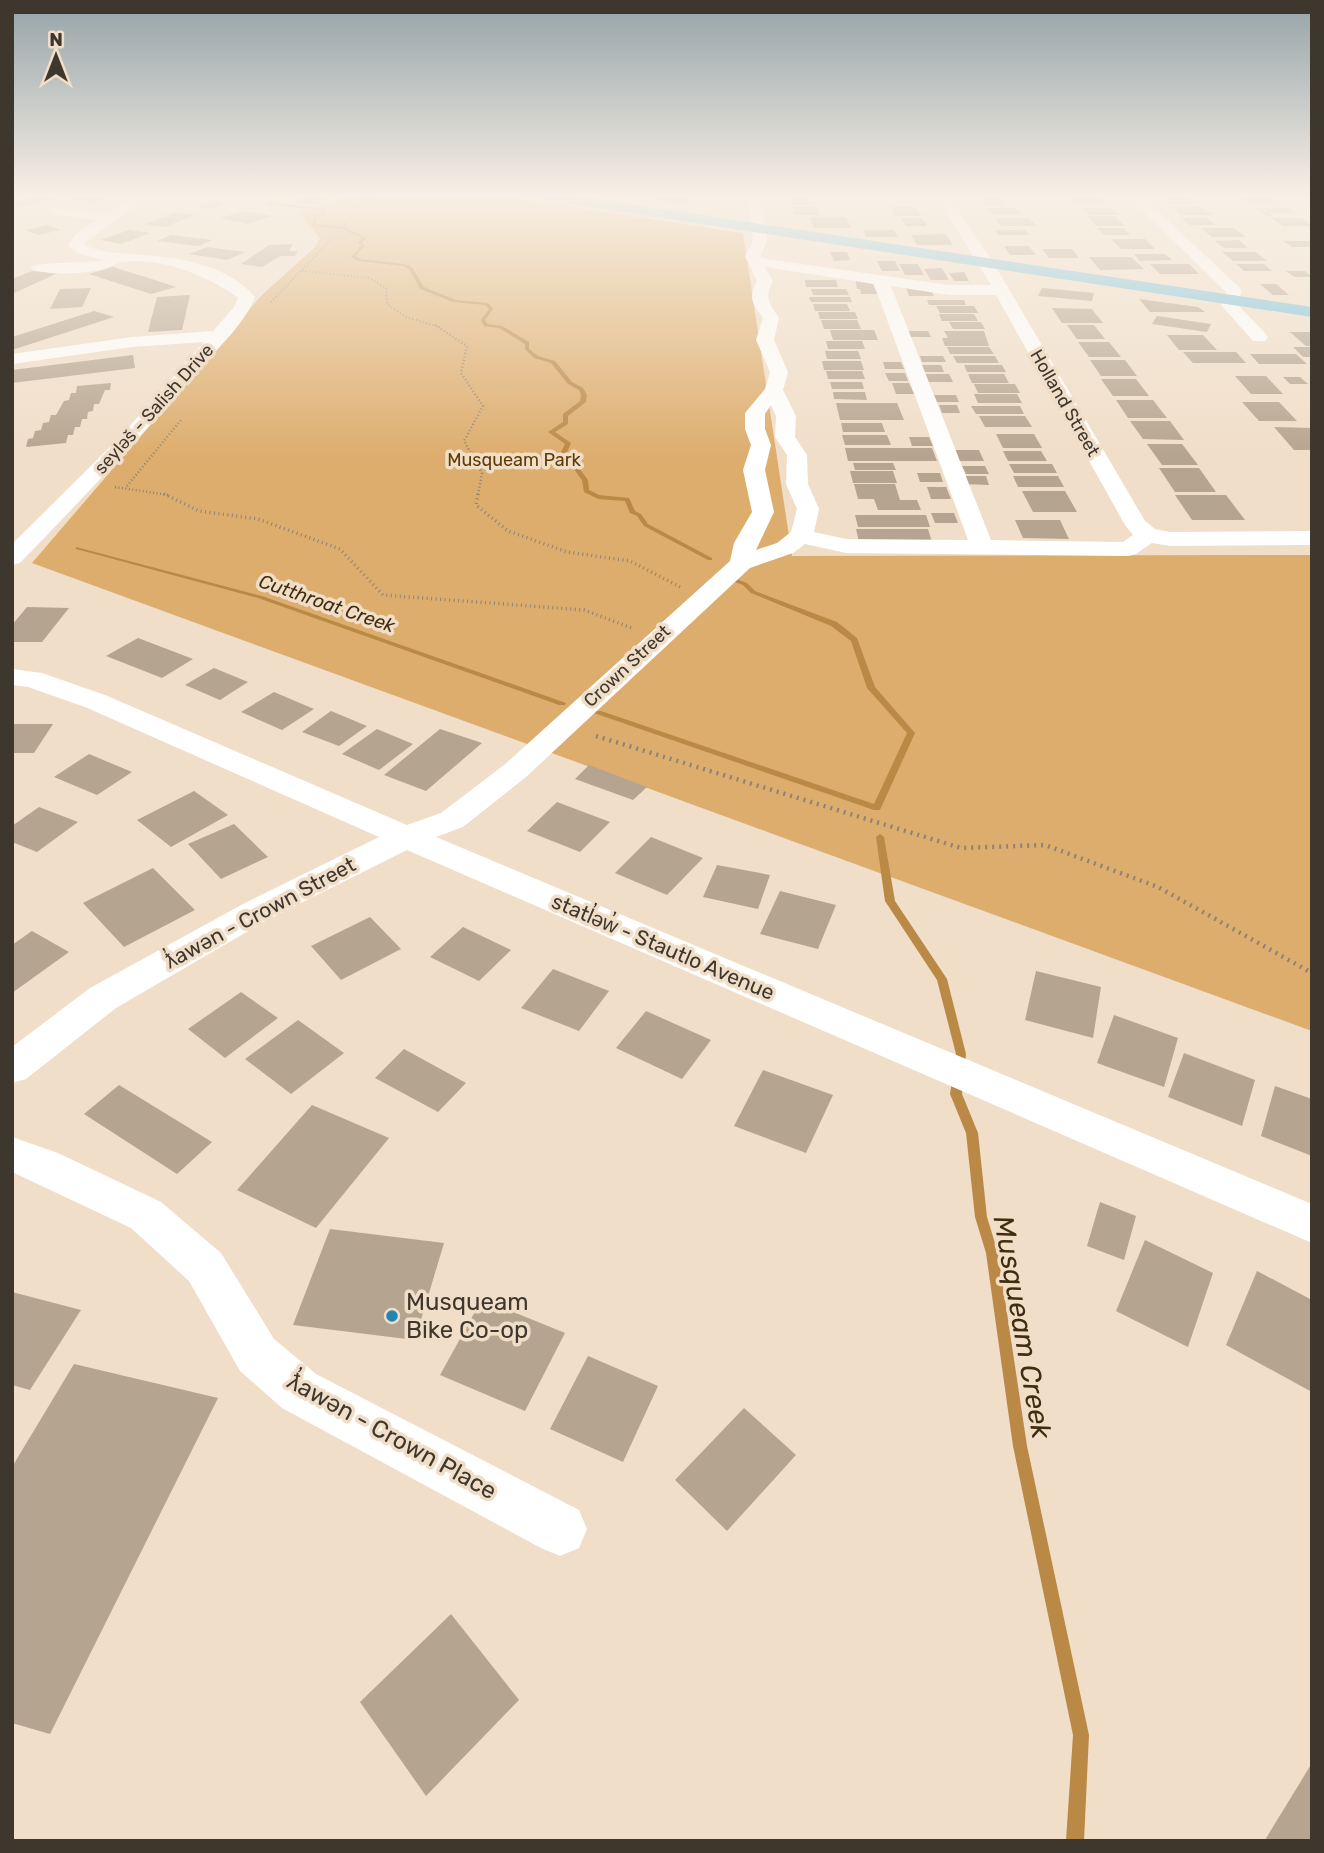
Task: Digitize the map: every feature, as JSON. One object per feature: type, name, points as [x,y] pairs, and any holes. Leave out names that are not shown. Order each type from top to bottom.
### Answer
[{"type":"main road","points":[[1111,282],[1312,312]]},
{"type":"street","name":"seyləš - Salish Drive","points":[[12,558],[84,486],[242,310],[247,297],[231,282]]},
{"type":"street","points":[[742,564],[746,543],[763,512],[754,470],[761,445],[755,429],[755,413],[774,390],[779,367],[765,340],[771,318],[759,301],[758,294],[764,282]]},
{"type":"street","points":[[881,282],[982,547]]},
{"type":"street","points":[[902,282],[949,290],[1000,290]]},
{"type":"street","name":"Holland Street","points":[[996,282],[1136,525],[1148,536]]},
{"type":"street","points":[[1225,282],[1234,291],[1229,305],[1259,337]]},
{"type":"street","points":[[12,359],[132,342],[220,335]]},
{"type":"street","points":[[132,342],[168,355],[204,355]]},
{"type":"street","points":[[774,390],[786,416],[785,437],[797,454],[797,484],[808,509],[801,536],[846,546],[1128,549],[1148,536],[1170,539],[1312,538]]},
{"type":"street","name":"Crown Street","points":[[515,771],[742,564],[785,548],[801,536]]},
{"type":"street","name":"statl̓əw̓ - Stautlo Avenue","points":[[12,677],[32,679],[95,701],[406,837],[1312,1224]]},
{"type":"street","name":"ƛ̓awən - Crown Street","points":[[12,1068],[103,998],[255,912],[406,837],[453,820],[515,771]]},
{"type":"street","name":"ƛ̓awən - Crown Place","points":[[12,1154],[43,1165],[146,1215],[205,1268],[257,1355],[299,1391],[560,1529]]},
{"type":"path","points":[[377,282],[386,288],[387,304],[406,317],[439,326],[467,346],[461,373],[482,406],[464,441],[482,473],[476,505],[508,531],[567,552],[630,561],[663,576],[700,600]]},
{"type":"path","points":[[84,486],[126,487],[163,493],[200,511],[258,519],[340,548],[383,595],[584,610],[642,631]]},
{"type":"path","points":[[563,725],[961,848],[1045,845],[1158,887],[1312,973]]},
{"type":"green space","name":"Musqueam Park","points":[[276,282],[751,282],[792,556],[1312,555],[1312,1031],[32,563],[261,296]]},
{"type":"building","points":[[12,282],[37,282],[12,294]]},
{"type":"building","points":[[115,282],[162,282],[176,287],[151,294]]},
{"type":"building","points":[[805,282],[837,282],[838,287],[806,287]]},
{"type":"building","points":[[856,282],[872,282],[877,294],[861,294],[860,289],[857,289]]},
{"type":"building","points":[[1260,284],[1276,284],[1289,295],[1273,295]]},
{"type":"building","points":[[91,288],[82,307],[50,309],[60,289]]},
{"type":"building","points":[[906,288],[930,288],[934,296],[909,296]]},
{"type":"building","points":[[1042,288],[1094,293],[1092,301],[1038,296]]},
{"type":"building","points":[[811,289],[846,289],[849,295],[813,295]]},
{"type":"building","points":[[190,295],[182,330],[148,332],[157,297]]},
{"type":"building","points":[[809,297],[850,297],[852,302],[811,302]]},
{"type":"building","points":[[1139,299],[1198,307],[1205,312],[1150,312]]},
{"type":"building","points":[[927,300],[964,300],[966,305],[929,305]]},
{"type":"building","points":[[813,304],[847,304],[850,311],[815,311]]},
{"type":"building","points":[[936,306],[974,306],[978,313],[940,313]]},
{"type":"building","points":[[1052,308],[1092,309],[1103,323],[1062,323]]},
{"type":"building","points":[[94,311],[114,317],[12,350],[12,337]]},
{"type":"building","points":[[818,312],[855,312],[858,319],[820,319]]},
{"type":"building","points":[[939,314],[974,314],[978,321],[942,321]]},
{"type":"building","points":[[1157,316],[1211,324],[1207,332],[1152,324]]},
{"type":"building","points":[[821,320],[857,320],[861,329],[824,329]]},
{"type":"building","points":[[949,322],[981,322],[985,329],[953,329]]},
{"type":"building","points":[[1067,325],[1094,325],[1105,339],[1077,339]]},
{"type":"building","points":[[830,330],[874,330],[878,340],[833,340]]},
{"type":"building","points":[[908,331],[928,331],[931,337],[911,337]]},
{"type":"building","points":[[944,331],[984,331],[989,346],[945,346],[942,338],[948,338]]},
{"type":"building","points":[[1290,332],[1312,332],[1312,346],[1306,346]]},
{"type":"building","points":[[1167,335],[1203,335],[1217,350],[1179,350]]},
{"type":"building","points":[[826,341],[862,341],[865,349],[828,349]]},
{"type":"building","points":[[1078,342],[1109,342],[1121,357],[1089,357]]},
{"type":"building","points":[[947,347],[989,347],[994,354],[950,354]]},
{"type":"building","points":[[1293,347],[1310,347],[1312,357],[1303,357]]},
{"type":"building","points":[[825,351],[858,351],[861,359],[827,359]]},
{"type":"building","points":[[1183,352],[1236,352],[1246,363],[1193,363]]},
{"type":"building","points":[[1250,354],[1296,354],[1307,364],[1259,364]]},
{"type":"building","points":[[133,355],[135,368],[12,383],[12,370]]},
{"type":"building","points":[[920,356],[943,356],[946,362],[922,362]]},
{"type":"building","points":[[953,356],[995,356],[999,363],[957,363]]},
{"type":"building","points":[[1090,360],[1125,360],[1137,376],[1101,376]]},
{"type":"building","points":[[822,361],[861,361],[864,370],[824,370]]},
{"type":"building","points":[[883,362],[901,362],[904,369],[885,369]]},
{"type":"building","points":[[921,365],[941,365],[944,372],[924,372]]},
{"type":"building","points":[[964,365],[1002,365],[1006,372],[967,372]]},
{"type":"building","points":[[826,371],[862,371],[865,379],[828,379]]},
{"type":"building","points":[[885,373],[905,373],[908,381],[889,381]]},
{"type":"building","points":[[923,374],[949,374],[953,382],[927,382]]},
{"type":"building","points":[[968,374],[1004,374],[1009,383],[972,383]]},
{"type":"building","points":[[1235,376],[1266,376],[1283,394],[1251,394]]},
{"type":"building","points":[[1283,377],[1300,377],[1308,384],[1290,384]]},
{"type":"building","points":[[1101,379],[1136,379],[1149,396],[1113,396]]},
{"type":"building","points":[[830,382],[862,382],[864,389],[832,389]]},
{"type":"building","points":[[111,383],[110,390],[105,390],[99,404],[94,404],[93,411],[88,412],[87,419],[82,419],[80,427],[75,427],[73,435],[68,435],[66,443],[26,447],[28,439],[33,438],[35,431],[41,430],[43,423],[49,422],[51,415],[56,415],[64,401],[69,400],[71,393],[76,393],[77,386]]},
{"type":"building","points":[[892,383],[909,383],[914,394],[896,394]]},
{"type":"building","points":[[974,384],[1015,384],[1020,393],[978,393]]},
{"type":"building","points":[[833,392],[865,392],[867,400],[834,399]]},
{"type":"building","points":[[974,394],[1017,394],[1022,403],[978,403]]},
{"type":"building","points":[[934,395],[956,395],[959,402],[937,402]]},
{"type":"building","points":[[1116,400],[1153,400],[1167,418],[1128,418]]},
{"type":"building","points":[[1242,402],[1279,402],[1297,421],[1259,421]]},
{"type":"building","points":[[836,403],[897,403],[904,420],[840,420]]},
{"type":"building","points":[[939,405],[957,405],[960,413],[942,413]]},
{"type":"building","points":[[971,406],[1020,406],[1024,414],[976,414]]},
{"type":"building","points":[[979,416],[1025,416],[1032,427],[985,427]]},
{"type":"building","points":[[1130,421],[1170,421],[1184,440],[1143,439]]},
{"type":"building","points":[[841,423],[882,423],[885,432],[843,432]]},
{"type":"building","points":[[1274,427],[1312,428],[1312,450],[1294,450]]},
{"type":"building","points":[[996,434],[1034,434],[1042,448],[1003,448]]},
{"type":"building","points":[[842,435],[887,435],[891,445],[845,445]]},
{"type":"building","points":[[909,437],[929,437],[933,446],[912,446]]},
{"type":"building","points":[[1147,444],[1182,444],[1198,465],[1162,465]]},
{"type":"building","points":[[845,448],[932,448],[937,461],[848,461]]},
{"type":"building","points":[[955,450],[979,450],[984,461],[959,461]]},
{"type":"building","points":[[1003,451],[1041,451],[1047,461],[1008,461]]},
{"type":"building","points":[[853,463],[893,463],[896,470],[855,470]]},
{"type":"building","points":[[1009,464],[1052,464],[1057,473],[1014,473]]},
{"type":"building","points":[[962,466],[985,466],[989,474],[966,474]]},
{"type":"building","points":[[1159,468],[1199,468],[1216,492],[1175,492]]},
{"type":"building","points":[[850,471],[893,471],[897,483],[853,483]]},
{"type":"building","points":[[917,473],[940,473],[943,482],[920,482]]},
{"type":"building","points":[[961,476],[986,476],[989,485],[964,484]]},
{"type":"building","points":[[1013,476],[1058,476],[1064,487],[1018,487]]},
{"type":"building","points":[[854,484],[895,484],[900,500],[917,500],[921,510],[878,510],[874,499],[858,499]]},
{"type":"building","points":[[927,487],[946,487],[951,499],[931,499]]},
{"type":"building","points":[[1022,491],[1065,491],[1077,512],[1033,512]]},
{"type":"building","points":[[1175,495],[1226,495],[1245,520],[1192,520]]},
{"type":"building","points":[[931,513],[954,513],[958,523],[935,523]]},
{"type":"building","points":[[855,515],[926,515],[930,527],[858,527]]},
{"type":"building","points":[[1015,520],[1060,520],[1069,539],[1023,538]]},
{"type":"building","points":[[856,529],[928,529],[932,542],[859,542]]},
{"type":"building","points":[[27,607],[69,608],[42,642],[12,642],[12,625]]},
{"type":"building","points":[[138,638],[193,659],[162,678],[106,656]]},
{"type":"building","points":[[214,668],[248,682],[220,700],[185,685]]},
{"type":"building","points":[[274,692],[314,709],[282,730],[241,712]]},
{"type":"building","points":[[331,711],[367,726],[339,746],[302,732]]},
{"type":"building","points":[[12,724],[53,724],[34,753],[12,753]]},
{"type":"building","points":[[377,729],[413,744],[379,770],[342,754]]},
{"type":"building","points":[[440,729],[482,743],[426,791],[384,775]]},
{"type":"building","points":[[89,754],[132,772],[97,795],[54,777]]},
{"type":"building","points":[[589,765],[647,787],[633,800],[575,779]]},
{"type":"building","points":[[194,791],[228,815],[171,847],[137,820]]},
{"type":"building","points":[[557,802],[610,822],[580,852],[527,831]]},
{"type":"building","points":[[39,807],[78,822],[37,852],[12,842],[12,826]]},
{"type":"building","points":[[234,824],[268,857],[221,879],[188,844]]},
{"type":"building","points":[[651,837],[703,858],[667,895],[615,873]]},
{"type":"building","points":[[717,865],[770,875],[758,909],[703,897]]},
{"type":"building","points":[[153,868],[195,910],[124,947],[83,903]]},
{"type":"building","points":[[780,891],[836,905],[818,949],[760,934]]},
{"type":"building","points":[[370,917],[401,949],[341,980],[311,946]]},
{"type":"building","points":[[463,927],[511,950],[479,981],[430,957]]},
{"type":"building","points":[[32,931],[69,952],[12,993],[12,945]]},
{"type":"building","points":[[553,969],[609,991],[579,1031],[521,1008]]},
{"type":"building","points":[[1036,971],[1101,987],[1093,1038],[1025,1020]]},
{"type":"building","points":[[241,992],[278,1018],[225,1058],[188,1029]]},
{"type":"building","points":[[646,1011],[711,1040],[682,1079],[616,1048]]},
{"type":"building","points":[[1114,1015],[1178,1038],[1164,1087],[1097,1063]]},
{"type":"building","points":[[298,1020],[344,1053],[291,1094],[245,1059]]},
{"type":"building","points":[[404,1049],[466,1083],[438,1112],[375,1078]]},
{"type":"building","points":[[1184,1053],[1255,1080],[1242,1126],[1168,1097]]},
{"type":"building","points":[[763,1070],[833,1095],[806,1153],[734,1126]]},
{"type":"building","points":[[119,1085],[212,1142],[177,1174],[84,1114]]},
{"type":"building","points":[[1275,1086],[1312,1099],[1312,1156],[1261,1136]]},
{"type":"building","points":[[312,1105],[389,1138],[316,1228],[237,1190]]},
{"type":"building","points":[[1100,1202],[1136,1216],[1124,1260],[1087,1246]]},
{"type":"building","points":[[330,1229],[444,1243],[415,1340],[293,1325]]},
{"type":"building","points":[[1145,1240],[1213,1273],[1188,1347],[1116,1311]]},
{"type":"building","points":[[1257,1271],[1312,1300],[1312,1392],[1226,1345]]},
{"type":"building","points":[[12,1292],[81,1310],[30,1390],[12,1385]]},
{"type":"building","points":[[482,1299],[565,1333],[525,1411],[440,1375]]},
{"type":"building","points":[[588,1356],[658,1386],[623,1462],[550,1429]]},
{"type":"building","points":[[74,1364],[218,1398],[50,1734],[12,1723],[12,1467]]},
{"type":"building","points":[[744,1408],[796,1455],[727,1531],[675,1480]]},
{"type":"building","points":[[451,1614],[519,1700],[426,1796],[360,1702]]},
{"type":"building","points":[[1312,1763],[1312,1841],[1266,1841],[1265,1840]]},
{"type":"waterway","name":"Musqueam Creek","points":[[419,282],[422,288],[455,301],[486,304],[491,309],[483,320],[486,325],[500,327],[527,343],[527,349],[536,357],[553,362],[570,383],[581,389],[583,402],[565,415],[566,423],[551,432],[568,443],[564,452],[585,480],[586,491],[598,497],[627,499],[632,512],[639,515],[646,525],[710,559]]},
{"type":"waterway","name":"Cutthroat Creek","points":[[78,548],[260,597],[562,703]]},
{"type":"waterway","name":"Musqueam Creek","points":[[598,713],[877,808],[911,733],[871,688],[854,640],[834,624],[753,592],[745,584],[734,580]]},
{"type":"waterway","name":"Musqueam Creek","points":[[880,837],[890,901],[942,979],[961,1054],[956,1094],[972,1133],[981,1217],[992,1253],[1020,1446],[1081,1735],[1075,1841]]},
{"type":"place","name":"Musqueam Bike Co-op","points":[[392,1316]]}]
